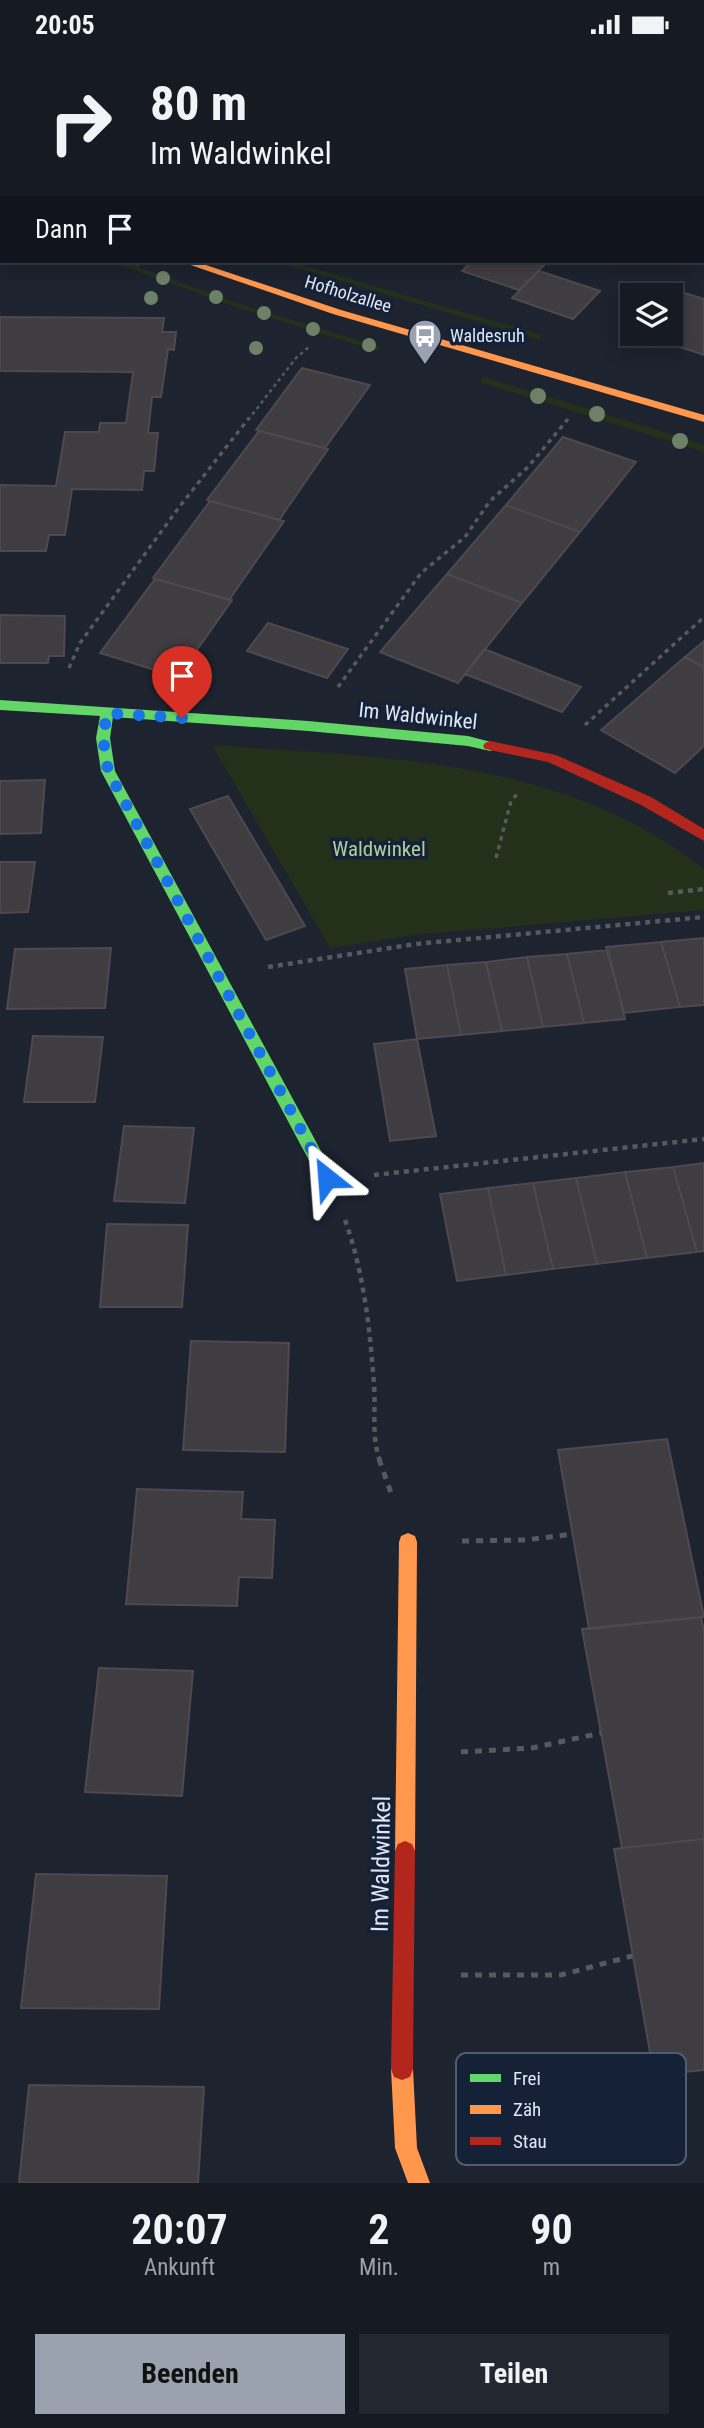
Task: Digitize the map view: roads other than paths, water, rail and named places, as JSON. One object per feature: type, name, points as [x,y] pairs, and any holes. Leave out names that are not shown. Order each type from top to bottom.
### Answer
[{"type":"street","name":"Hofholzallee","points":[[190,263],[337,312],[704,419]]},
{"type":"street","name":"Im Waldwinkel","points":[[0,705],[468,740],[551,758],[646,801],[704,836]]},
{"type":"street","points":[[107,713],[103,738],[108,771],[327,1178]]},
{"type":"street","name":"Im Waldwinkel","points":[[408,1542],[401,2102],[406,2148],[419,2183]]},
{"type":"place","name":"Waldesruh","points":[[425,366]]},
{"type":"park label","name":"Waldwinkel","points":[[379,849]]}]
